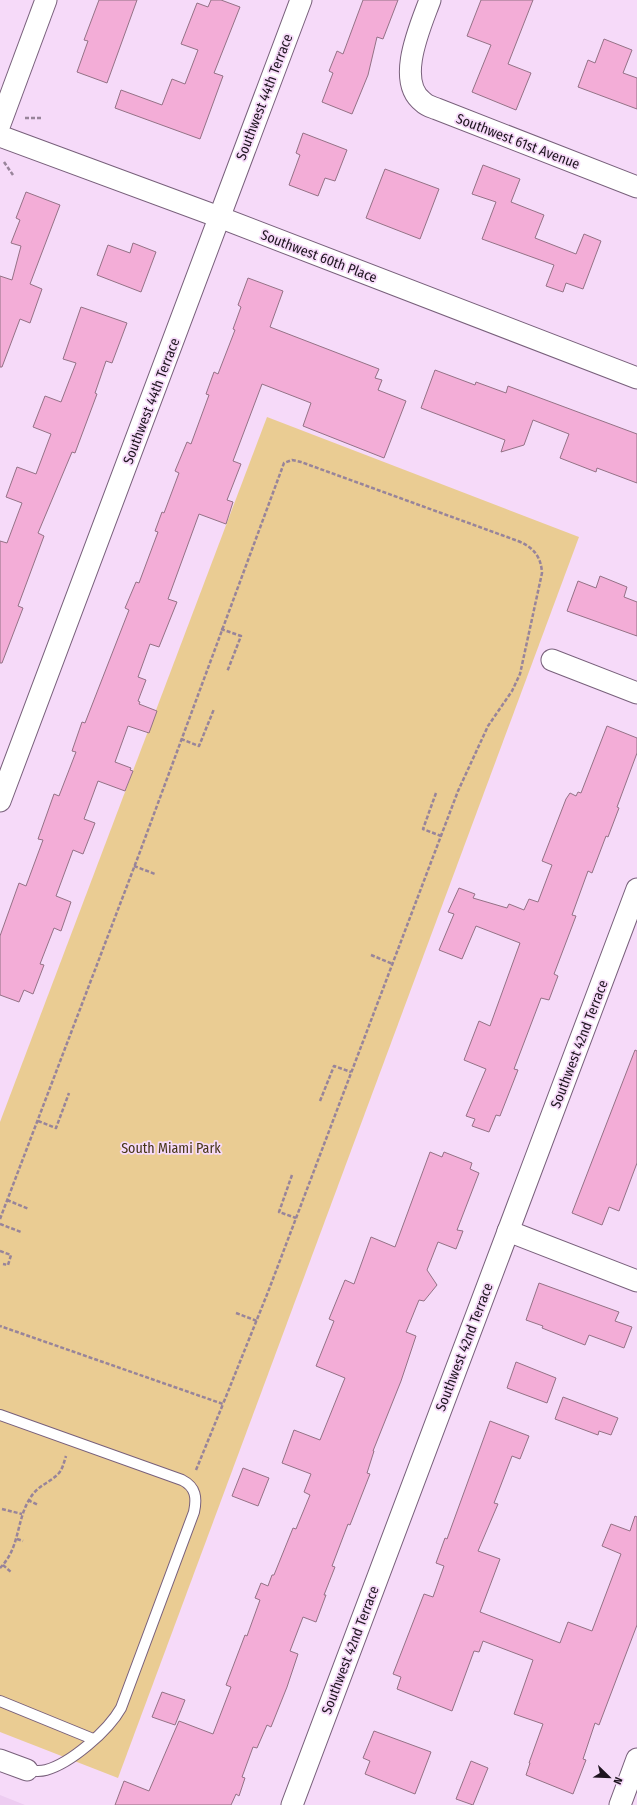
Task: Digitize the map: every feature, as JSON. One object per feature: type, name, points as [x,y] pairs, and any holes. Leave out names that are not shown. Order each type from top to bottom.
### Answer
[{"type":"street","points":[[0,124],[46,0]]},
{"type":"street","name":"Southwest 44th Terrace","points":[[0,801],[301,0]]},
{"type":"street","name":"Southwest 61st Avenue","points":[[430,0],[413,50],[410,71],[418,98],[430,106],[637,187]]},
{"type":"street","name":"Southwest 60th Place","points":[[0,136],[219,217],[637,378]]},
{"type":"street","points":[[552,660],[637,693]]},
{"type":"street","name":"Southwest 42nd Terrace","points":[[292,1805],[637,889]]},
{"type":"street","points":[[508,1231],[637,1281]]},
{"type":"street","points":[[620,1805],[637,1759]]},
{"type":"street","points":[[0,1760],[27,1770]]},
{"type":"lane","points":[[0,1415],[182,1480],[190,1486],[196,1498],[194,1512],[121,1708],[115,1718],[76,1753],[53,1768],[36,1772],[27,1770]]},
{"type":"lane","points":[[0,1701],[93,1739]]},
{"type":"path","points":[[20,118],[41,118]]},
{"type":"path","points":[[4,162],[13,175]]},
{"type":"path","points":[[0,1219],[134,866],[279,472],[284,463],[287,460],[301,462],[518,541],[534,550],[542,567],[541,582],[520,674],[512,691],[488,726],[477,748],[441,836],[296,1218],[197,1469]]},
{"type":"path","points":[[222,628],[241,636],[227,672]]},
{"type":"path","points":[[181,738],[199,746],[214,709]]},
{"type":"path","points":[[436,793],[423,829],[441,836]]},
{"type":"path","points":[[134,866],[155,874]]},
{"type":"path","points":[[371,955],[392,964]]},
{"type":"path","points":[[320,1101],[334,1066],[351,1072]]},
{"type":"path","points":[[38,1121],[56,1128],[69,1093]]},
{"type":"path","points":[[292,1175],[279,1212],[296,1218]]},
{"type":"path","points":[[8,1200],[29,1209]]},
{"type":"path","points":[[0,1224],[21,1232]]},
{"type":"path","points":[[0,1251],[11,1254],[8,1265],[3,1264]]},
{"type":"path","points":[[236,1313],[256,1321]]},
{"type":"path","points":[[0,1326],[223,1404]]},
{"type":"path","points":[[0,1568],[17,1539],[22,1514],[28,1500],[40,1486],[58,1473],[68,1450]]},
{"type":"path","points":[[28,1500],[38,1504]]},
{"type":"path","points":[[2,1509],[22,1514]]},
{"type":"path","points":[[17,1539],[23,1541]]},
{"type":"path","points":[[3,1565],[11,1572]]},
{"type":"shaded area","points":[[0,1795],[25,1805],[0,1805]]},
{"type":"green space","name":"South Miami Park","points":[[267,417],[579,537],[118,1778],[0,1732],[0,1122]]},
{"type":"building","points":[[99,0],[137,0],[107,83],[77,72],[88,41],[84,40]]},
{"type":"building","points":[[211,0],[221,0],[240,7],[214,73],[223,76],[200,139],[115,108],[121,90],[162,105],[172,79],[185,84],[198,50],[181,44],[197,3],[208,7]]},
{"type":"building","points":[[363,0],[398,0],[383,39],[377,37],[368,75],[352,114],[322,102],[333,73],[329,71],[337,51],[343,54]]},
{"type":"building","points":[[481,0],[533,0],[508,64],[531,73],[516,110],[472,92],[491,45],[467,36]]},
{"type":"building","points":[[604,39],[632,50],[623,73],[637,78],[637,109],[578,87],[588,60],[595,63]]},
{"type":"building","points":[[303,133],[347,150],[335,181],[325,178],[318,196],[289,185],[300,155],[296,153]]},
{"type":"building","points":[[483,165],[520,179],[511,202],[544,215],[535,238],[576,254],[584,234],[601,241],[583,289],[566,283],[563,292],[546,286],[554,265],[482,239],[496,202],[472,194]]},
{"type":"building","points":[[385,169],[439,189],[420,239],[366,218]]},
{"type":"building","points":[[26,192],[60,205],[30,284],[42,289],[30,323],[20,319],[2,367],[0,367],[0,276],[12,280],[21,246],[11,243],[20,220],[16,218]]},
{"type":"building","points":[[133,243],[156,252],[141,292],[97,275],[108,245],[130,253]]},
{"type":"building","points":[[248,278],[283,291],[270,327],[379,369],[375,378],[382,380],[378,390],[406,401],[384,458],[303,426],[311,403],[262,384],[233,461],[241,464],[227,500],[233,502],[226,524],[199,514],[168,599],[177,602],[159,647],[150,644],[138,677],[146,680],[138,701],[140,702],[139,704],[157,711],[149,733],[128,726],[115,762],[131,768],[130,770],[133,771],[125,791],[98,781],[84,819],[95,823],[83,854],[73,850],[56,896],[71,902],[61,931],[54,928],[40,964],[44,965],[33,994],[24,990],[19,1002],[0,995],[0,936],[19,883],[26,886],[43,840],[38,839],[54,794],[59,796],[76,752],[72,751],[82,722],[85,723],[129,610],[125,608],[136,582],[139,583],[158,532],[155,531],[162,512],[164,513],[179,473],[175,471],[187,442],[191,444],[209,395],[206,394],[214,372],[218,374],[235,330],[233,329],[241,307],[238,305]]},
{"type":"building","points":[[81,307],[127,323],[112,363],[106,361],[95,393],[97,394],[75,453],[72,452],[38,533],[44,536],[18,606],[23,608],[2,663],[0,663],[0,541],[7,543],[22,503],[6,497],[17,467],[36,474],[51,434],[33,427],[45,396],[61,402],[76,363],[63,359]]},
{"type":"building","points":[[435,370],[475,385],[476,382],[506,393],[508,386],[637,434],[637,483],[597,468],[596,472],[560,458],[569,434],[533,420],[524,445],[501,452],[505,440],[421,408]]},
{"type":"building","points":[[600,576],[627,587],[624,597],[637,602],[637,636],[567,611],[578,581],[596,588]]},
{"type":"building","points":[[607,726],[637,738],[637,753],[617,807],[619,808],[608,837],[606,836],[592,873],[588,871],[572,915],[576,916],[554,974],[558,976],[549,1000],[541,998],[514,1069],[518,1070],[500,1116],[496,1115],[489,1132],[472,1126],[475,1119],[466,1116],[486,1069],[464,1060],[479,1021],[490,1026],[520,943],[476,926],[462,959],[439,950],[454,914],[448,912],[459,888],[475,894],[473,898],[507,908],[509,904],[524,910],[529,899],[538,902],[552,865],[542,861],[566,799],[570,793],[576,796],[578,792],[581,793]]},
{"type":"building","points":[[635,1050],[637,1051],[637,1163],[619,1211],[609,1207],[602,1225],[572,1213]]},
{"type":"building","points":[[430,1152],[442,1157],[444,1152],[472,1163],[470,1169],[479,1173],[457,1230],[463,1231],[456,1249],[438,1242],[427,1270],[437,1285],[424,1301],[419,1300],[406,1332],[416,1336],[401,1381],[373,1451],[367,1473],[370,1474],[350,1525],[348,1524],[332,1566],[335,1567],[324,1595],[326,1595],[316,1622],[303,1617],[290,1651],[298,1654],[287,1687],[271,1727],[267,1725],[257,1748],[253,1747],[242,1777],[245,1778],[239,1796],[236,1794],[231,1805],[115,1805],[124,1781],[149,1791],[179,1721],[213,1734],[231,1687],[226,1685],[245,1635],[247,1636],[260,1600],[255,1598],[261,1583],[268,1586],[293,1528],[296,1529],[310,1495],[304,1492],[311,1474],[282,1463],[294,1430],[320,1440],[345,1378],[316,1366],[334,1321],[329,1319],[345,1280],[354,1284],[371,1237],[395,1247]]},
{"type":"building","points":[[539,1283],[619,1312],[615,1321],[632,1327],[624,1348],[589,1335],[585,1345],[526,1320]]},
{"type":"building","points":[[516,1362],[556,1378],[547,1403],[507,1388]]},
{"type":"building","points":[[563,1397],[618,1418],[611,1435],[599,1431],[598,1435],[555,1419]]},
{"type":"building","points":[[490,1421],[529,1436],[520,1459],[512,1456],[494,1503],[498,1504],[478,1551],[500,1559],[480,1612],[560,1643],[568,1622],[592,1631],[621,1554],[602,1546],[611,1524],[630,1531],[635,1516],[637,1517],[637,1625],[599,1725],[595,1723],[583,1759],[586,1760],[573,1794],[526,1775],[543,1724],[514,1714],[533,1660],[483,1641],[479,1652],[474,1651],[452,1711],[397,1689],[401,1677],[393,1674],[424,1594],[433,1597],[444,1566],[436,1563],[445,1538],[447,1539]]},
{"type":"building","points":[[243,1468],[269,1478],[258,1506],[232,1496]]},
{"type":"building","points":[[162,1692],[185,1700],[175,1725],[152,1717]]},
{"type":"building","points":[[374,1731],[431,1752],[415,1794],[365,1774],[370,1761],[363,1758]]},
{"type":"building","points":[[471,1761],[488,1768],[473,1805],[456,1799]]}]
